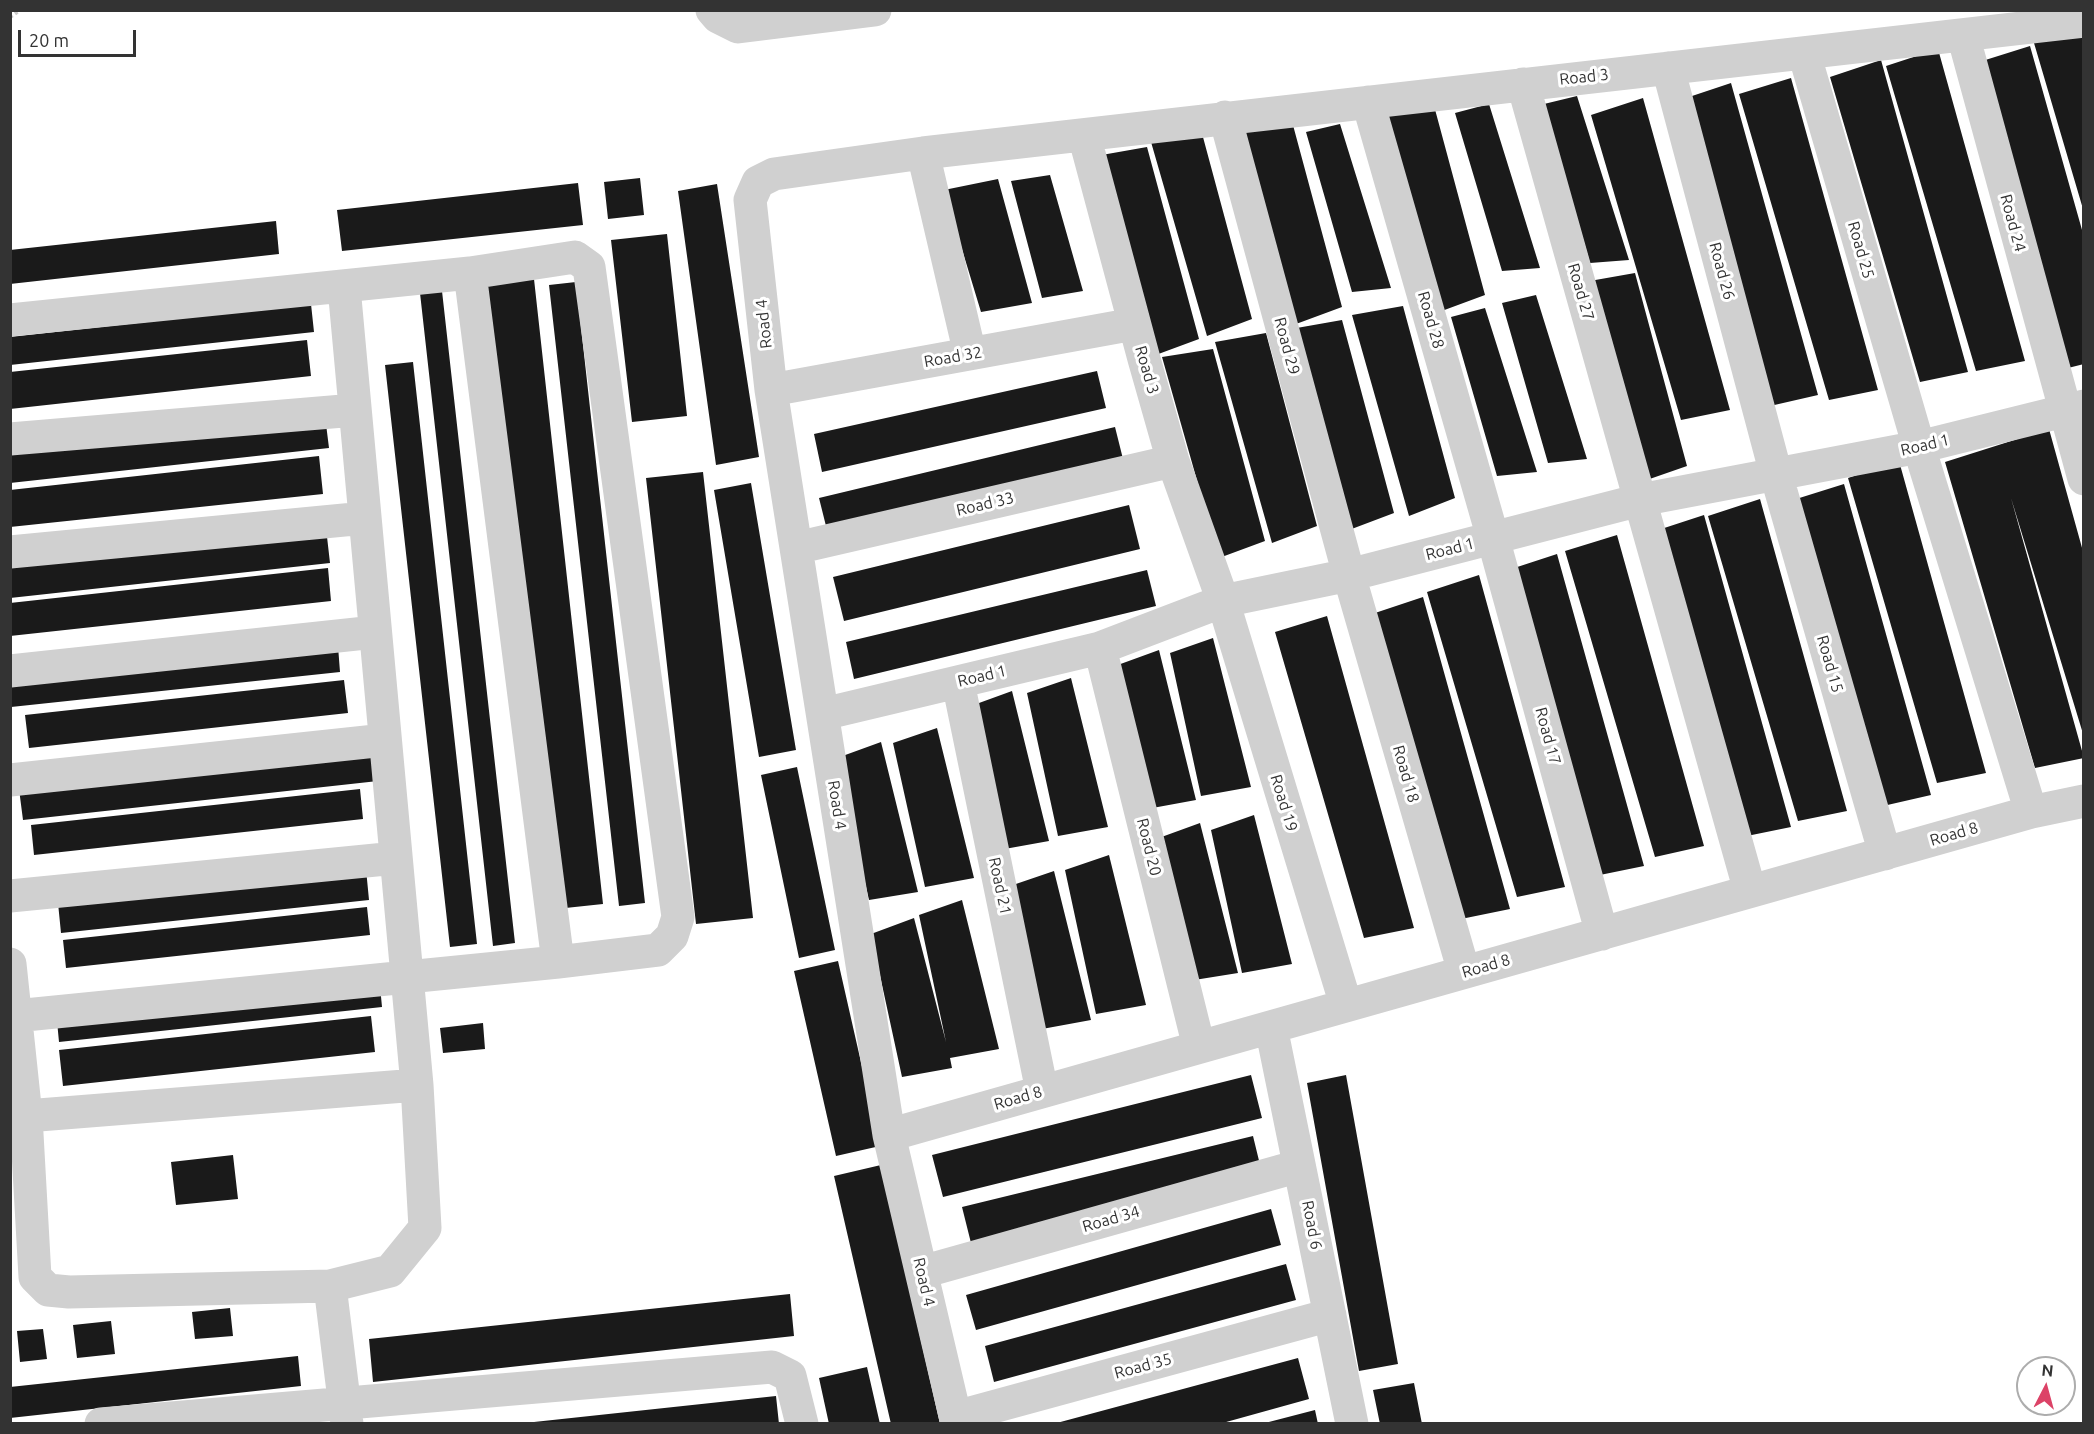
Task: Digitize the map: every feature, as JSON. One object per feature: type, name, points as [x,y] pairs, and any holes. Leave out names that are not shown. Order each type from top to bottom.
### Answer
[{"type":"street","points":[[712,10],[718,17],[738,27],[814,14],[875,10]]},
{"type":"street","name":"Road 3","points":[[758,182],[774,174],[923,153],[2084,21]]},
{"type":"street","name":"Road 24","points":[[1963,35],[2074,408],[2084,479]]},
{"type":"street","name":"Road 25","points":[[1804,53],[1919,447],[2031,812]]},
{"type":"street","name":"Road 26","points":[[1668,68],[1776,474]]},
{"type":"street","name":"Road 27","points":[[1523,84],[1750,891]]},
{"type":"street","name":"Road 28","points":[[1368,102],[1493,538]]},
{"type":"street","name":"Road 29","points":[[1225,117],[1349,575]]},
{"type":"street","name":"Road 3","points":[[1084,135],[1173,461],[1223,601]]},
{"type":"street","points":[[923,153],[970,354]]},
{"type":"street","name":"Road 4","points":[[758,182],[750,200],[771,390],[889,1134],[956,1420]]},
{"type":"street","points":[[10,320],[470,273],[575,257],[588,267],[678,917],[672,936],[658,950],[15,1016]]},
{"type":"street","points":[[470,273],[558,962]]},
{"type":"street","points":[[10,964],[26,1116],[35,1277],[48,1290],[69,1292],[330,1286],[390,1270],[425,1228],[417,1085],[344,287]]},
{"type":"street","name":"Road 32","points":[[771,390],[1134,324]]},
{"type":"street","name":"Road 1","points":[[823,714],[1100,648],[1223,601],[1349,575],[1640,500],[1919,447],[2074,408]]},
{"type":"street","points":[[10,439],[355,410]]},
{"type":"street","name":"Road 33","points":[[796,548],[1173,461]]},
{"type":"street","name":"Road 15","points":[[1776,474],[1885,854]]},
{"type":"street","points":[[10,552],[365,518]]},
{"type":"street","name":"Road 17","points":[[1493,538],[1602,934]]},
{"type":"street","name":"Road 18","points":[[1349,575],[1464,972]]},
{"type":"street","name":"Road 19","points":[[1223,601],[1346,1005]]},
{"type":"street","points":[[10,671],[375,632]]},
{"type":"street","name":"Road 20","points":[[1100,648],[1199,1047]]},
{"type":"street","name":"Road 21","points":[[958,682],[1042,1091]]},
{"type":"street","points":[[10,780],[385,740]]},
{"type":"street","name":"Road 8","points":[[889,1134],[2031,812],[2084,801]]},
{"type":"street","points":[[10,896],[396,858]]},
{"type":"street","name":"Road 6","points":[[1271,1027],[1352,1424]]},
{"type":"street","points":[[26,1116],[417,1085]]},
{"type":"street","name":"Road 34","points":[[922,1272],[1299,1166]]},
{"type":"street","points":[[330,1286],[345,1413]]},
{"type":"street","name":"Road 35","points":[[956,1420],[1330,1316]]},
{"type":"street","points":[[101,1424],[345,1413],[772,1367],[790,1376],[802,1424]]},
{"type":"path","points":[[10,17],[20,10]]},
{"type":"building","points":[[2084,27],[2084,209],[2083,209],[2034,43]]},
{"type":"building","points":[[2030,46],[2084,237],[2084,364],[2068,368],[1979,62]]},
{"type":"building","points":[[1938,49],[2025,361],[1976,371],[1886,66]]},
{"type":"building","points":[[1881,60],[1968,372],[1920,382],[1830,77]]},
{"type":"building","points":[[1791,78],[1878,390],[1829,400],[1739,94]]},
{"type":"building","points":[[1731,83],[1818,395],[1770,406],[1680,100]]},
{"type":"building","points":[[1577,96],[1629,260],[1590,263],[1544,104]]},
{"type":"building","points":[[1643,98],[1730,410],[1681,420],[1591,115]]},
{"type":"building","points":[[1433,102],[1485,295],[1439,312],[1382,111]]},
{"type":"building","points":[[1489,104],[1540,268],[1502,271],[1455,113]]},
{"type":"building","points":[[1290,114],[1342,307],[1296,324],[1239,123]]},
{"type":"building","points":[[1340,124],[1391,288],[1352,292],[1306,132]]},
{"type":"building","points":[[1200,126],[1252,319],[1207,336],[1149,135]]},
{"type":"building","points":[[1147,147],[1199,339],[1153,356],[1096,156]]},
{"type":"building","points":[[1050,175],[1083,291],[1042,298],[1011,181]]},
{"type":"building","points":[[640,178],[644,215],[608,219],[604,182]]},
{"type":"building","points":[[998,179],[1032,303],[981,312],[944,190]]},
{"type":"building","points":[[578,183],[583,225],[342,251],[337,210]]},
{"type":"building","points":[[717,184],[759,457],[716,465],[678,191]]},
{"type":"building","points":[[276,221],[279,254],[10,284],[10,250]]},
{"type":"building","points":[[667,234],[687,416],[632,422],[611,240]]},
{"type":"building","points":[[1635,273],[1687,466],[1641,482],[1584,282]]},
{"type":"building","points":[[534,279],[603,904],[556,909],[487,284]]},
{"type":"building","points":[[576,282],[645,903],[619,906],[549,285]]},
{"type":"building","points":[[442,291],[515,943],[493,946],[420,293]]},
{"type":"building","points":[[1536,295],[1587,459],[1548,463],[1502,303]]},
{"type":"building","points":[[311,304],[314,332],[10,365],[10,337]]},
{"type":"building","points":[[1403,306],[1455,498],[1409,516],[1352,315]]},
{"type":"building","points":[[1485,308],[1537,472],[1497,476],[1451,317]]},
{"type":"building","points":[[1342,320],[1394,513],[1349,530],[1291,329]]},
{"type":"building","points":[[1266,333],[1317,526],[1272,543],[1215,342]]},
{"type":"building","points":[[307,340],[311,376],[10,409],[10,372]]},
{"type":"building","points":[[1213,349],[1265,541],[1219,558],[1162,357]]},
{"type":"building","points":[[413,362],[477,944],[450,947],[385,365]]},
{"type":"building","points":[[1097,371],[1106,408],[822,472],[814,434]]},
{"type":"building","points":[[325,416],[329,448],[10,483],[10,450]]},
{"type":"building","points":[[1115,427],[1123,459],[827,530],[819,498]]},
{"type":"building","points":[[2049,429],[2084,555],[2084,737],[2011,498],[2084,758],[2035,768],[1945,462]]},
{"type":"building","points":[[319,456],[323,494],[10,527],[10,490]]},
{"type":"building","points":[[1899,461],[1986,773],[1937,783],[1848,478]]},
{"type":"building","points":[[703,472],[753,918],[696,924],[646,478]]},
{"type":"building","points":[[751,483],[796,750],[759,757],[714,490]]},
{"type":"building","points":[[1844,484],[1931,795],[1883,806],[1793,500]]},
{"type":"building","points":[[1760,499],[1847,811],[1798,821],[1708,516]]},
{"type":"building","points":[[1129,505],[1140,549],[844,621],[833,577]]},
{"type":"building","points":[[1704,515],[1791,827],[1742,837],[1652,532]]},
{"type":"building","points":[[326,528],[330,563],[10,598],[10,562]]},
{"type":"building","points":[[1617,535],[1704,846],[1655,857],[1565,551]]},
{"type":"building","points":[[1557,554],[1644,866],[1595,876],[1505,571]]},
{"type":"building","points":[[328,568],[331,601],[10,636],[10,603]]},
{"type":"building","points":[[1147,570],[1156,606],[854,679],[846,642]]},
{"type":"building","points":[[1479,575],[1565,887],[1517,897],[1427,592]]},
{"type":"building","points":[[1423,597],[1510,909],[1461,919],[1372,614]]},
{"type":"building","points":[[1327,616],[1414,928],[1364,938],[1275,632]]},
{"type":"building","points":[[1213,638],[1251,787],[1201,796],[1170,653]]},
{"type":"building","points":[[338,646],[340,672],[11,707],[10,682]]},
{"type":"building","points":[[1159,650],[1196,800],[1147,809],[1115,666]]},
{"type":"building","points":[[1071,678],[1108,827],[1058,836],[1027,693]]},
{"type":"building","points":[[344,680],[348,713],[29,748],[25,715]]},
{"type":"building","points":[[1012,691],[1049,841],[999,850],[968,707]]},
{"type":"building","points":[[937,728],[974,878],[925,887],[893,743]]},
{"type":"building","points":[[881,742],[918,892],[869,900],[837,758]]},
{"type":"building","points":[[374,750],[378,781],[23,820],[19,789]]},
{"type":"building","points":[[797,767],[835,950],[799,958],[761,775]]},
{"type":"building","points":[[360,789],[363,819],[34,855],[31,825]]},
{"type":"building","points":[[1254,815],[1292,964],[1242,973],[1211,830]]},
{"type":"building","points":[[1200,823],[1238,973],[1188,981],[1156,839]]},
{"type":"building","points":[[1109,855],[1146,1005],[1096,1014],[1065,870]]},
{"type":"building","points":[[366,869],[369,900],[61,933],[58,903]]},
{"type":"building","points":[[1054,871],[1091,1020],[1042,1029],[1010,886]]},
{"type":"building","points":[[962,900],[999,1049],[950,1058],[952,1068],[902,1077],[871,934],[914,918],[946,1042],[919,915]]},
{"type":"building","points":[[367,907],[370,935],[66,968],[63,940]]},
{"type":"building","points":[[838,961],[880,1146],[836,1156],[794,971]]},
{"type":"building","points":[[380,986],[382,1007],[59,1042],[57,1021]]},
{"type":"building","points":[[371,1016],[375,1052],[63,1086],[59,1050]]},
{"type":"building","points":[[483,1023],[485,1049],[443,1053],[440,1028]]},
{"type":"building","points":[[1251,1075],[1262,1118],[943,1197],[932,1155]]},
{"type":"building","points":[[1346,1075],[1398,1364],[1359,1371],[1307,1083]]},
{"type":"building","points":[[1253,1136],[1262,1173],[971,1243],[962,1207]]},
{"type":"building","points":[[233,1155],[238,1199],[176,1205],[171,1162]]},
{"type":"building","points":[[881,1165],[940,1424],[891,1424],[834,1176]]},
{"type":"building","points":[[1271,1209],[1281,1245],[976,1330],[966,1295]]},
{"type":"building","points":[[1286,1264],[1296,1300],[994,1382],[985,1346]]},
{"type":"building","points":[[790,1294],[794,1336],[373,1382],[369,1339]]},
{"type":"building","points":[[230,1308],[233,1336],[195,1339],[192,1312]]},
{"type":"building","points":[[111,1321],[115,1354],[77,1358],[73,1325]]},
{"type":"building","points":[[43,1329],[47,1359],[20,1362],[17,1331]]},
{"type":"building","points":[[298,1356],[301,1386],[10,1418],[10,1387]]},
{"type":"building","points":[[1298,1358],[1309,1399],[1219,1424],[1053,1424]]},
{"type":"building","points":[[867,1367],[880,1424],[829,1424],[819,1378]]},
{"type":"building","points":[[1414,1383],[1422,1424],[1380,1424],[1373,1390]]},
{"type":"building","points":[[776,1396],[779,1424],[534,1424],[534,1422]]},
{"type":"building","points":[[1315,1410],[1318,1424],[1265,1424],[1265,1423]]}]
